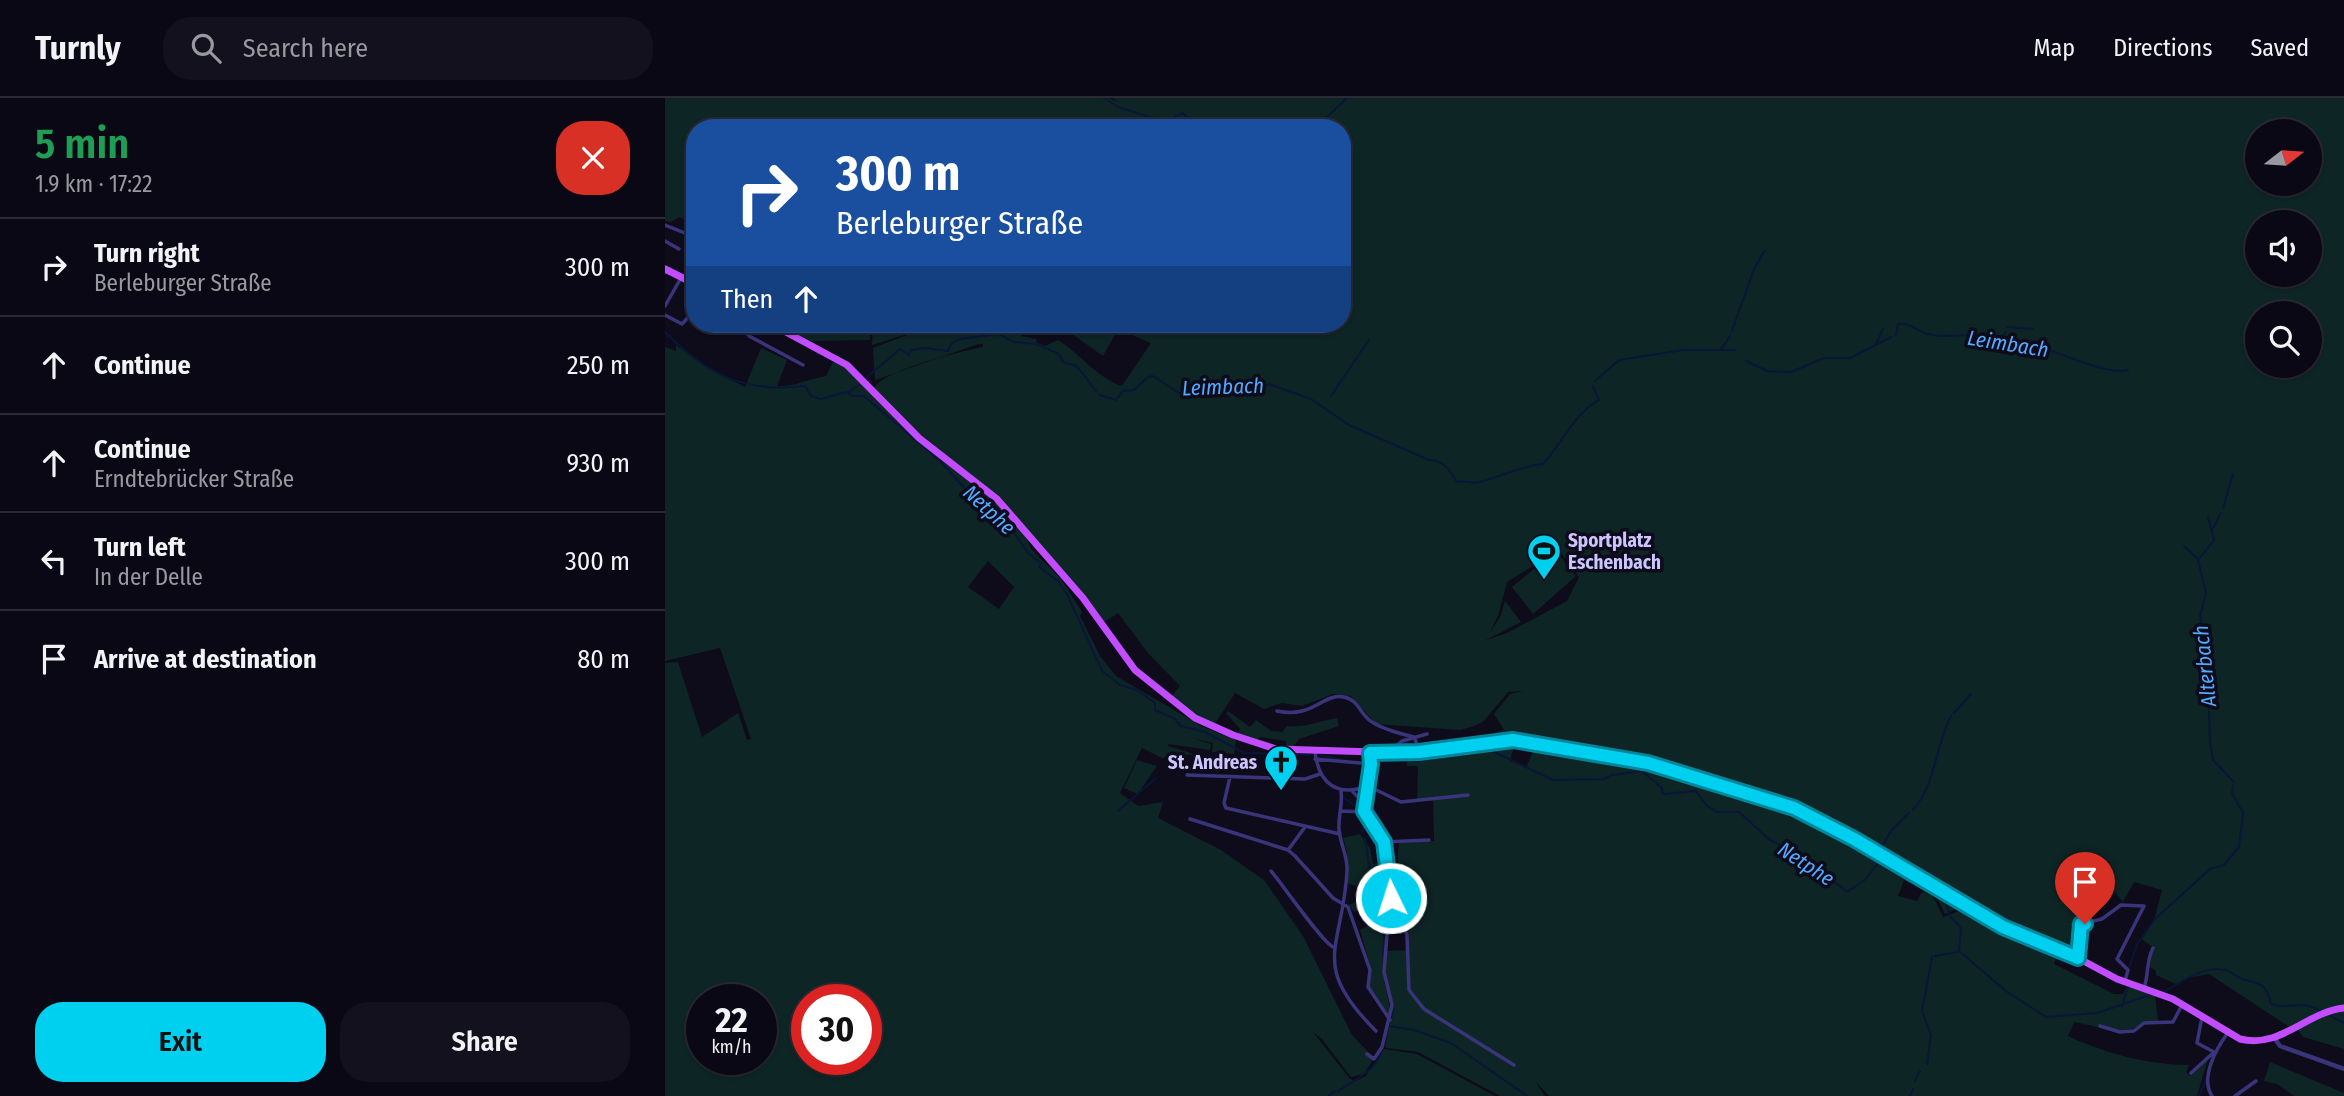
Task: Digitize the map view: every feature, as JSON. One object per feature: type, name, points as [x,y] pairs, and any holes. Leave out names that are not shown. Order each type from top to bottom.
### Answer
[{"type":"main road","points":[[665,269],[686,280]]},
{"type":"main road","points":[[788,333],[847,365],[919,438],[997,499],[1083,598],[1125,659],[1174,704],[1207,725],[1259,745],[1315,755],[1371,759],[1388,753],[1536,742],[1628,758],[1780,802],[1842,833],[2008,930],[2183,1004],[2227,1034],[2253,1042],[2275,1039],[2319,1015],[2344,1008]]},
{"type":"street","points":[[665,225],[686,233]]},
{"type":"street","points":[[665,241],[679,249]]},
{"type":"street","points":[[665,306],[681,278]]},
{"type":"street","points":[[665,314],[682,324],[686,320]]},
{"type":"street","points":[[747,333],[803,365]]},
{"type":"street","points":[[1276,712],[1303,713],[1332,697],[1344,697],[1356,704],[1374,724],[1413,737],[1419,752]]},
{"type":"street","points":[[1388,753],[1396,745],[1427,734]]},
{"type":"street","points":[[1367,1054],[1374,1059],[1379,1053],[1392,1005],[1384,972],[1390,892],[1384,842],[1364,811],[1368,786],[1371,759],[1315,755],[1320,774],[1341,791],[1353,792],[1368,786]]},
{"type":"street","points":[[1187,775],[1305,779],[1320,774]]},
{"type":"street","points":[[1230,777],[1226,808],[1340,834]]},
{"type":"street","points":[[1368,786],[1390,799],[1402,802],[1468,795]]},
{"type":"street","points":[[1341,791],[1340,834],[1347,859],[1333,947],[1336,973],[1358,1013],[1376,1031]]},
{"type":"street","points":[[1353,792],[1365,804]]},
{"type":"street","points":[[1341,811],[1364,811]]},
{"type":"street","points":[[1190,819],[1288,850],[1348,907],[1360,934],[1370,970],[1368,987],[1390,1020]]},
{"type":"street","points":[[1288,850],[1305,827]]},
{"type":"street","points":[[1384,842],[1429,840]]},
{"type":"street","points":[[1271,871],[1313,923],[1326,944],[1333,947]]},
{"type":"street","points":[[1390,892],[1407,935],[1407,983],[1415,1000],[1514,1065]]},
{"type":"street","points":[[2078,958],[2081,924],[2102,919],[2121,905],[2144,906],[2117,959],[2128,970],[2125,981]]},
{"type":"street","points":[[2144,988],[2148,976],[2147,960],[2153,948]]},
{"type":"street","points":[[2100,1026],[2120,1032],[2134,1031],[2144,1023],[2173,1022],[2183,1004]]},
{"type":"street","points":[[2202,1017],[2197,1044],[2214,1052]]},
{"type":"street","points":[[2191,1073],[2214,1052],[2227,1034]]},
{"type":"street","points":[[2275,1039],[2280,1046],[2344,1069]]},
{"type":"street","points":[[2212,1096],[2208,1086],[2214,1052]]},
{"type":"street","points":[[2236,1095],[2256,1081]]},
{"type":"green space","points":[[665,98],[1109,98],[1118,102],[1113,98],[2344,98],[2344,1007],[2320,1011],[2291,1028],[2209,974],[2187,978],[2178,985],[2156,975],[2156,971],[2150,967],[2152,947],[2142,939],[2154,920],[2162,890],[2134,882],[2123,902],[2113,890],[2082,906],[2081,900],[2080,923],[2062,921],[2080,924],[2077,955],[1998,922],[1966,900],[1787,807],[1956,901],[1958,908],[1945,914],[1936,896],[1904,880],[1898,896],[1917,901],[1922,892],[1933,896],[1943,917],[1968,908],[2058,952],[2054,964],[2114,994],[2123,994],[2128,985],[2155,995],[2158,1021],[2124,1030],[2074,1022],[2068,1036],[2127,1057],[2189,1065],[2186,1072],[2190,1076],[2208,1059],[2197,1096],[1549,1096],[1535,1081],[1545,1096],[1500,1096],[1418,1052],[1387,1048],[1385,1046],[1393,1009],[1385,971],[1386,951],[1409,950],[1409,935],[1395,900],[1399,843],[1434,841],[1433,799],[1417,801],[1418,766],[1407,766],[1407,756],[1515,742],[1510,761],[1526,768],[1538,739],[1494,739],[1494,733],[1504,730],[1494,714],[1510,694],[1523,691],[1508,692],[1483,722],[1460,730],[1376,724],[1351,696],[1333,694],[1302,706],[1282,703],[1264,709],[1235,693],[1214,725],[1170,698],[1180,686],[1148,653],[1118,613],[1103,623],[1007,506],[906,422],[874,388],[893,374],[875,380],[873,348],[915,333],[1023,333],[1021,336],[1037,339],[1036,342],[1045,346],[1058,340],[1106,378],[1122,386],[1151,343],[1127,333],[1351,333],[1351,119],[686,119],[686,220],[679,217],[671,222],[665,221]],"holes":[[[983,344],[983,347],[936,359]],[[1558,549],[1579,577],[1567,601],[1507,633],[1486,640],[1521,622],[1505,601],[1500,617],[1489,634],[1498,616],[1507,582],[1555,552],[1512,587],[1533,614],[1576,576],[1556,551]]]},
{"type":"green space","points":[[794,333],[870,333],[870,340],[810,341]]},
{"type":"green space","points":[[873,333],[911,333],[872,345]]},
{"type":"green space","points":[[1070,333],[1116,333],[1103,356]]},
{"type":"green space","points":[[676,345],[707,368],[745,387],[761,348],[787,360],[777,386],[826,376],[834,360],[1008,513],[1025,534],[1031,549],[1061,579],[1082,612],[1080,616],[1100,656],[1116,676],[1203,727],[1236,740],[1234,754],[1212,752],[1213,743],[1192,738],[1211,744],[1210,750],[1168,744],[1194,754],[1162,758],[1142,748],[1120,793],[1138,806],[1163,802],[1158,818],[1221,850],[1264,880],[1303,936],[1352,1035],[1374,1058],[1364,1074],[1351,1077],[1322,1039],[1313,1032],[1350,1079],[1356,1081],[1366,1076],[1384,1049],[1417,1054],[1495,1096],[665,1096],[665,663],[678,662],[702,737],[738,713],[747,740],[751,739],[720,648],[665,661],[665,347],[676,351]],"holes":[[[988,561],[1014,587],[999,609],[968,587]]]},
{"type":"green space","points":[[1228,711],[1250,727],[1256,720],[1271,731],[1282,732],[1287,726],[1337,718],[1339,726],[1299,739],[1292,748],[1286,746],[1286,741],[1260,737],[1256,741],[1237,734],[1240,729],[1226,713]]},
{"type":"green space","points":[[1137,760],[1157,766],[1138,794],[1124,788]]},
{"type":"green space","points":[[1360,834],[1370,848],[1373,864],[1386,861],[1383,970],[1389,1018],[1369,987],[1371,969],[1360,930],[1371,924],[1365,908],[1354,912],[1349,905],[1361,899],[1356,886],[1347,883],[1347,852],[1343,838]]},
{"type":"green space","points":[[2344,1011],[2344,1049],[2303,1037],[2298,1030],[2319,1017]]},
{"type":"green space","points":[[2270,1062],[2344,1093],[2344,1096],[2294,1096],[2277,1084],[2264,1081]]},
{"type":"waterway","points":[[1104,98],[1118,107],[1157,119]]},
{"type":"waterway","points":[[1325,119],[1347,98]]},
{"type":"waterway","points":[[1172,119],[1182,113],[1190,119]]},
{"type":"waterway","points":[[1732,331],[1754,269],[1765,250]]},
{"type":"waterway","name":"Leimbach","points":[[1896,335],[1898,324],[1902,324],[1933,335],[2001,338],[2031,344],[2107,369],[2128,370]]},
{"type":"waterway","points":[[2007,327],[2033,329]]},
{"type":"waterway","points":[[1876,344],[1883,329]]},
{"type":"waterway","name":"Netphe","points":[[665,332],[697,360],[745,384],[764,387],[805,386],[811,396],[821,399],[846,392],[852,396],[864,396],[941,462],[970,494],[1004,518],[1028,553],[1041,563],[1039,567],[1058,581],[1067,594],[1102,671],[1120,685],[1137,690],[1155,703],[1155,710],[1175,719],[1181,726],[1205,732],[1244,753],[1310,755]]},
{"type":"waterway","name":"Leimbach","points":[[1999,339],[2006,332]]},
{"type":"waterway","name":"Leimbach","points":[[866,378],[900,349],[909,355],[911,350],[926,348],[948,351],[951,344],[960,339],[999,334],[1013,342],[1036,344],[1059,354],[1063,362],[1077,366],[1096,391]]},
{"type":"waterway","points":[[1721,349],[1730,336]]},
{"type":"waterway","name":"Leimbach","points":[[1746,361],[1767,371],[1791,372],[1824,358],[1850,358],[1891,337]]},
{"type":"waterway","points":[[1331,396],[1369,340]]},
{"type":"waterway","name":"Leimbach","points":[[1595,381],[1619,360],[1683,350],[1735,350]]},
{"type":"waterway","name":"Leimbach","points":[[1100,395],[1116,400],[1123,391],[1134,390],[1148,377],[1153,376],[1179,393],[1258,389],[1269,384],[1311,399],[1349,425],[1442,464],[1457,482],[1473,483],[1543,464],[1575,421],[1599,400],[1593,386]]},
{"type":"waterway","name":"Leimbach","points":[[849,392],[859,385]]},
{"type":"waterway","points":[[2223,508],[2233,474]]},
{"type":"waterway","points":[[2212,530],[2221,513]]},
{"type":"waterway","name":"Alterbach","points":[[2203,630],[2200,616],[2206,593],[2198,560],[2214,540],[2208,517]]},
{"type":"waterway","points":[[2184,546],[2198,559]]},
{"type":"waterway","name":"Alterbach","points":[[2205,636],[2202,648],[2211,687],[2208,690],[2210,739]]},
{"type":"waterway","points":[[1954,713],[1971,694]]},
{"type":"waterway","points":[[1913,810],[1931,777],[1951,716]]},
{"type":"waterway","name":"Alterbach","points":[[2210,741],[2213,760],[2234,782]]},
{"type":"waterway","name":"Netphe","points":[[1361,762],[1378,757],[1417,761],[1490,750],[1553,780],[1604,779],[1612,775],[1642,771],[1662,788],[1663,794],[1696,791],[1707,806],[1717,812],[1739,812],[1770,840],[1804,857],[1847,892],[1866,879],[1878,863],[1945,898],[1950,916],[1961,928],[1959,951],[2006,991],[2046,1017],[2097,1013],[2150,995]]},
{"type":"waterway","name":"Netphe","points":[[1320,755],[1342,760]]},
{"type":"waterway","points":[[1118,811],[1156,778]]},
{"type":"waterway","name":"Alterbach","points":[[2129,968],[2137,944],[2155,919],[2210,869],[2224,865],[2239,847],[2243,813],[2232,793],[2233,785]]},
{"type":"waterway","points":[[1344,798],[1361,810]]},
{"type":"waterway","points":[[1880,850],[1891,831],[1909,813]]},
{"type":"waterway","points":[[1362,832],[1364,822]]},
{"type":"waterway","points":[[1365,838],[1375,904],[1385,917],[1383,957]]},
{"type":"waterway","points":[[1946,899],[1956,908]]},
{"type":"waterway","points":[[1960,911],[1974,914],[2011,936],[2050,950]]},
{"type":"waterway","points":[[1935,956],[1958,952]]},
{"type":"waterway","points":[[1927,1064],[1931,1035],[1922,1011],[1932,957]]},
{"type":"waterway","points":[[2075,962],[2083,965]]},
{"type":"waterway","name":"Netphe","points":[[2163,992],[2200,972],[2225,970],[2264,987],[2271,1004],[2306,1005],[2321,1011]]},
{"type":"waterway","name":"Alterbach","points":[[2122,1006],[2128,987]]},
{"type":"waterway","points":[[1391,1020],[1393,1008]]},
{"type":"waterway","name":"Netphe","points":[[2329,1015],[2344,1023]]},
{"type":"waterway","points":[[1386,1037],[1389,1025]]},
{"type":"waterway","points":[[1389,1026],[1414,1030],[1451,1043],[1527,1096]]},
{"type":"waterway","points":[[1338,1091],[1370,1069],[1382,1050]]},
{"type":"waterway","points":[[1915,1081],[1920,1071]]},
{"type":"waterway","points":[[2199,1096],[2207,1078]]},
{"type":"waterway","points":[[1910,1096],[1913,1089]]},
{"type":"waterway","points":[[1328,1096],[1335,1091]]},
{"type":"place","name":"Sportplatz Eschenbach","points":[[1544,581]]},
{"type":"place","name":"St. Andreas","points":[[1281,792]]},
{"type":"route","points":[[1391,898],[1384,842],[1365,817],[1364,811],[1371,764],[1370,753],[1419,752],[1513,740],[1628,758],[1780,802],[1854,839],[2003,927],[2078,958],[2081,924],[2085,924]]}]
